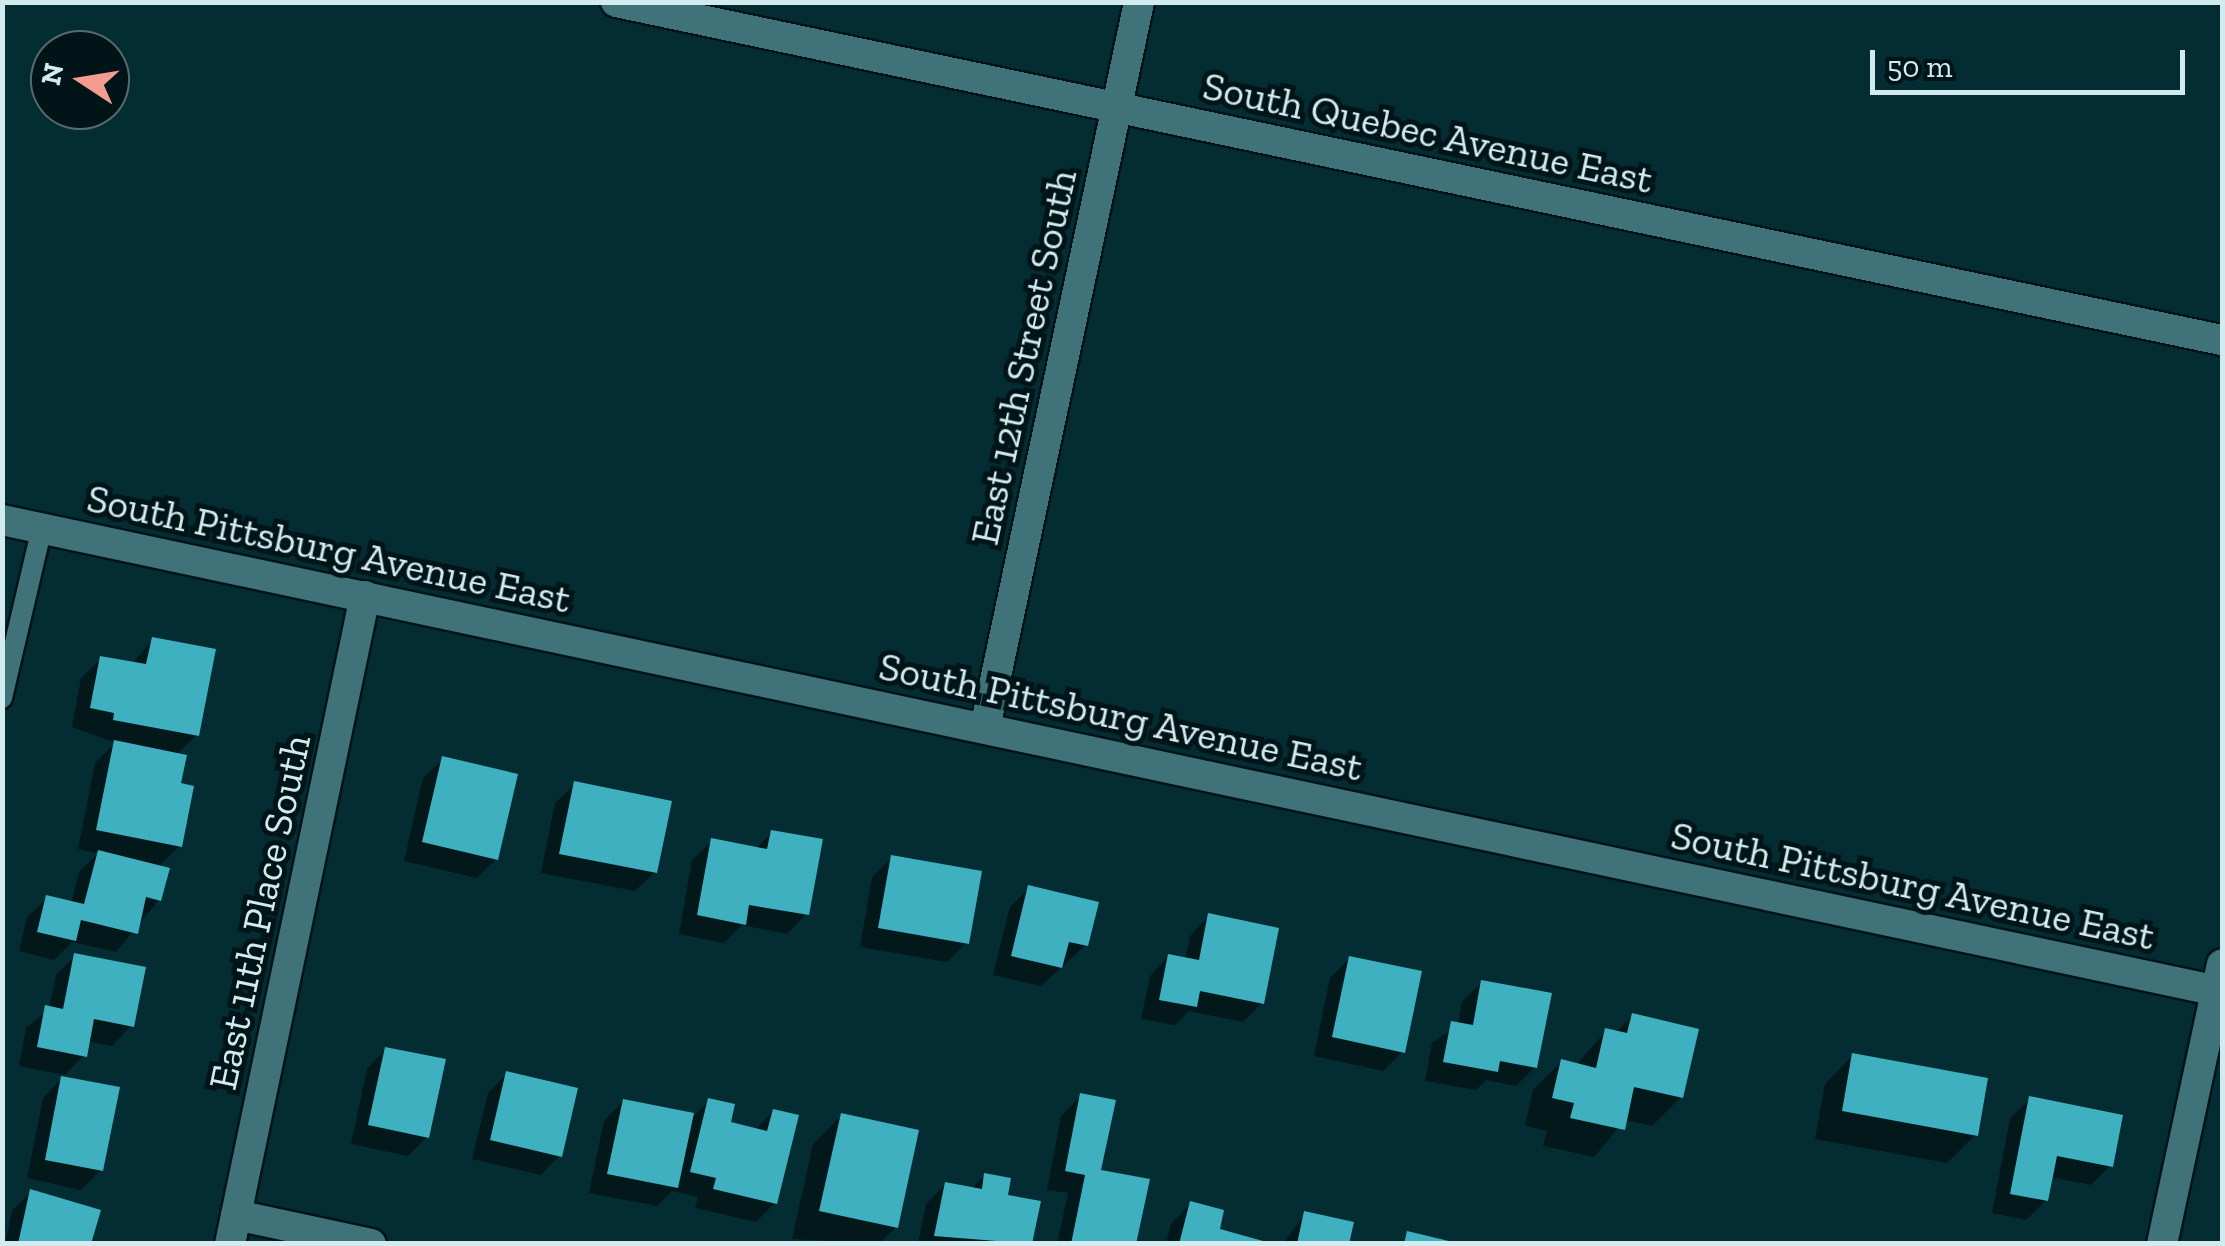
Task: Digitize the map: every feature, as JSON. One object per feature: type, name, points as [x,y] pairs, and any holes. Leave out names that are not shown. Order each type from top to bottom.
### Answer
[{"type":"street","name":"South Quebec Avenue East","points":[[616,2],[2222,340]]},
{"type":"street","name":"East 12th Street South","points":[[985,728],[1139,2]]},
{"type":"street","name":"South Pittsburg Avenue East","points":[[2,520],[985,728],[2220,982]]},
{"type":"street","name":"East 11th Place South","points":[[234,1229],[365,596]]},
{"type":"street","points":[[2162,1244],[2220,982]]},
{"type":"street","points":[[234,1229],[370,1244]]},
{"type":"lane","points":[[2,698],[42,528]]},
{"type":"building","points":[[152,637],[216,649],[199,736],[113,720],[114,713],[90,708],[100,656],[146,664]]},
{"type":"building","points":[[114,740],[187,755],[181,783],[194,786],[182,847],[96,830]]},
{"type":"building","points":[[442,756],[518,774],[498,860],[422,842]]},
{"type":"building","points":[[574,781],[672,801],[657,873],[559,854]]},
{"type":"building","points":[[771,830],[823,839],[809,915],[749,905],[746,925],[697,915],[711,838],[767,849]]},
{"type":"building","points":[[98,850],[170,868],[161,901],[146,897],[138,934],[81,920],[76,941],[37,932],[46,895],[84,904]]},
{"type":"building","points":[[891,855],[982,871],[969,944],[878,928]]},
{"type":"building","points":[[1028,885],[1099,902],[1088,946],[1069,942],[1062,968],[1011,956]]},
{"type":"building","points":[[1208,913],[1279,928],[1264,1004],[1200,991],[1197,1007],[1159,1000],[1168,954],[1199,960]]},
{"type":"building","points":[[74,953],[146,967],[134,1027],[94,1019],[87,1057],[37,1047],[45,1005],[63,1009]]},
{"type":"building","points":[[1349,956],[1422,971],[1405,1053],[1332,1037]]},
{"type":"building","points":[[1481,980],[1552,993],[1537,1068],[1500,1061],[1498,1072],[1443,1062],[1451,1021],[1473,1025]]},
{"type":"building","points":[[1632,1013],[1699,1029],[1683,1098],[1634,1087],[1625,1130],[1570,1118],[1574,1103],[1552,1098],[1561,1059],[1596,1068],[1605,1028],[1627,1033]]},
{"type":"building","points":[[385,1047],[446,1059],[429,1138],[368,1125]]},
{"type":"building","points":[[1852,1053],[1988,1078],[1978,1136],[1842,1111]]},
{"type":"building","points":[[506,1071],[578,1088],[562,1157],[490,1140]]},
{"type":"building","points":[[61,1076],[120,1087],[103,1171],[45,1160]]},
{"type":"building","points":[[1080,1093],[1116,1100],[1101,1170],[1150,1179],[1136,1244],[1071,1244],[1085,1175],[1065,1171]]},
{"type":"building","points":[[2029,1096],[2123,1115],[2113,1167],[2057,1156],[2048,1201],[2010,1194]]},
{"type":"building","points":[[708,1098],[735,1104],[731,1122],[767,1131],[773,1109],[799,1115],[777,1204],[713,1189],[716,1178],[690,1172]]},
{"type":"building","points":[[623,1099],[694,1113],[678,1188],[607,1174]]},
{"type":"building","points":[[841,1113],[919,1130],[898,1228],[819,1211]]},
{"type":"building","points":[[984,1173],[1011,1178],[1008,1195],[1041,1201],[1032,1244],[934,1236],[945,1182],[982,1189]]},
{"type":"building","points":[[30,1189],[101,1210],[91,1244],[18,1244]]},
{"type":"building","points":[[1190,1201],[1224,1210],[1220,1229],[1274,1244],[1179,1244]]},
{"type":"building","points":[[1304,1211],[1354,1222],[1349,1244],[1297,1244]]},
{"type":"building","points":[[1407,1231],[1453,1242],[1453,1244],[1404,1244]]}]
